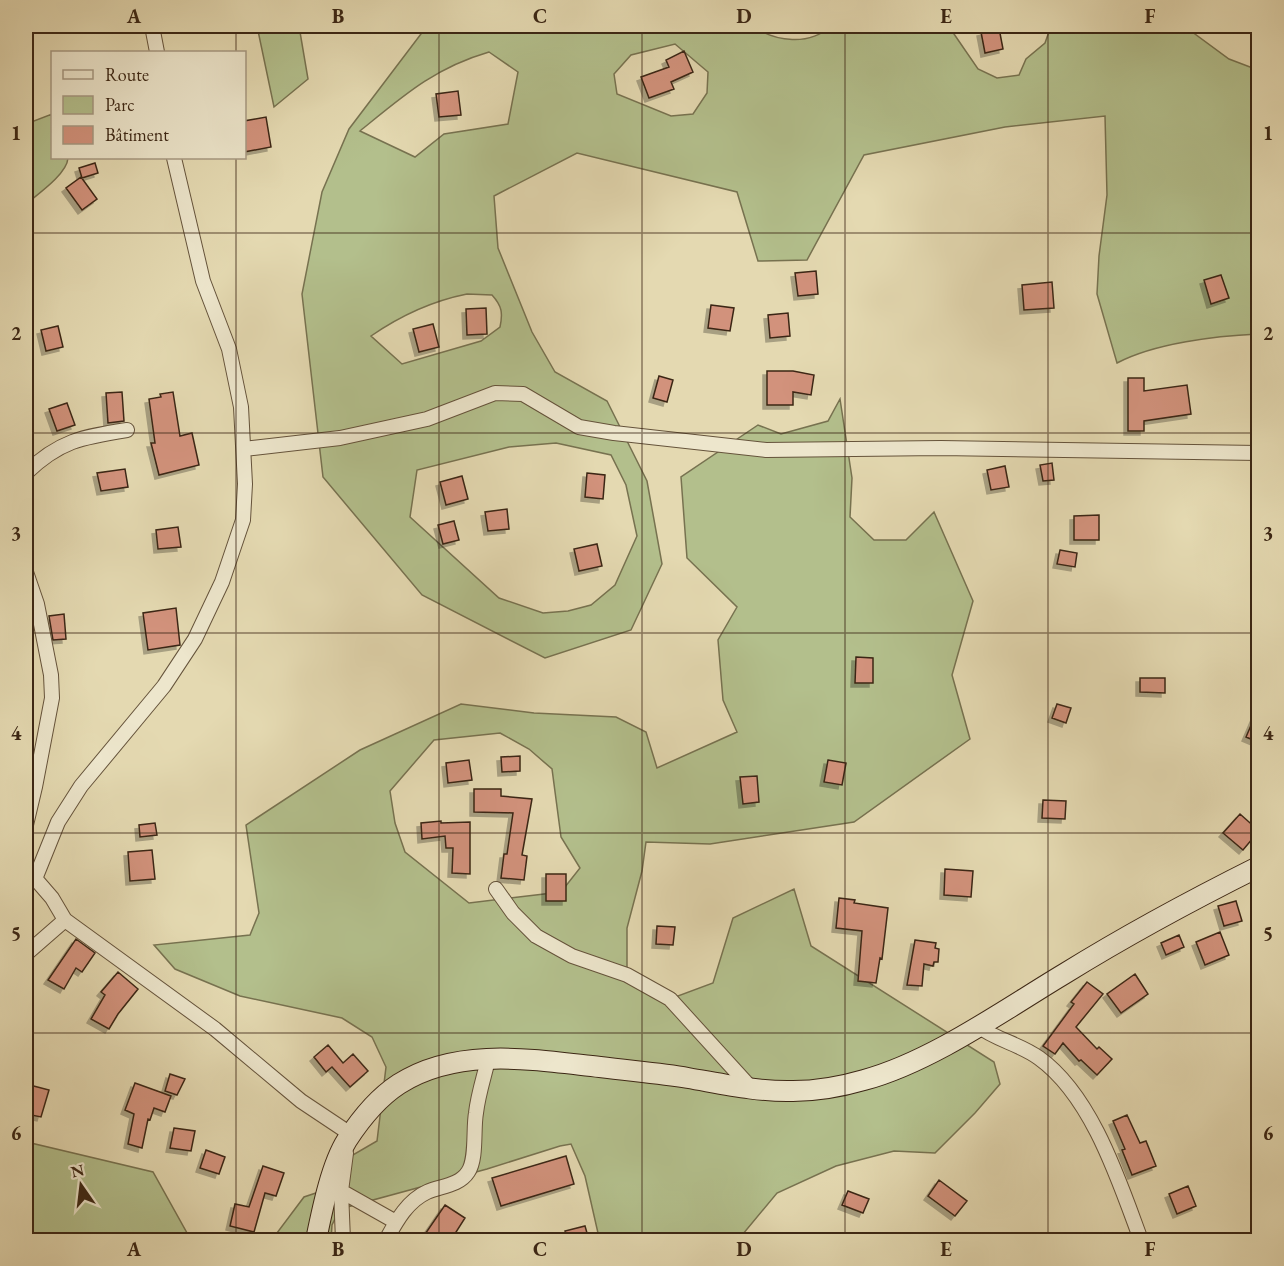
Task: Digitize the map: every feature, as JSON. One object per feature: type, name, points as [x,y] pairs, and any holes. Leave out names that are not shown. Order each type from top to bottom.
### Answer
[{"type":"main road","points":[[316,1240],[326,1198],[350,1137],[380,1098],[402,1082],[426,1071],[453,1063],[533,1060],[791,1092],[826,1090],[867,1080],[912,1063],[978,1026],[1123,937],[1258,867]]},
{"type":"street","points":[[152,26],[157,51]]},
{"type":"street","points":[[174,159],[202,280],[229,350],[241,406],[244,449],[243,520],[222,582],[195,639],[164,686],[81,786],[58,822],[30,874],[52,898],[65,920],[215,1029],[300,1101],[350,1137],[341,1191],[343,1240]]},
{"type":"street","points":[[244,449],[340,438],[427,419],[495,393],[523,394],[579,427],[614,434],[766,450],[941,448],[1258,453]]},
{"type":"street","points":[[26,473],[51,451],[67,443],[127,429]]},
{"type":"street","points":[[26,572],[37,604],[51,675],[52,698],[26,825]]},
{"type":"street","points":[[496,889],[513,913],[536,936],[572,956],[627,975],[670,999],[751,1088]]},
{"type":"street","points":[[26,954],[65,920]]},
{"type":"street","points":[[978,1026],[987,1033],[1020,1046],[1040,1059],[1056,1073],[1075,1096],[1110,1162],[1141,1240]]},
{"type":"street","points":[[386,1240],[410,1204],[427,1192],[458,1181],[468,1173],[472,1160],[476,1114],[488,1060]]},
{"type":"street","points":[[341,1191],[396,1222]]},
{"type":"green space","points":[[257,26],[299,26],[308,79],[274,107]]},
{"type":"green space","points":[[427,26],[752,26],[771,36],[792,40],[813,37],[831,26],[955,26],[954,34],[978,69],[997,78],[1019,75],[1026,59],[1045,43],[1051,26],[1184,26],[1229,59],[1258,70],[1258,334],[1205,339],[1167,346],[1149,350],[1117,363],[1097,294],[1099,256],[1107,195],[1105,116],[1005,127],[864,155],[807,260],[758,261],[737,192],[577,153],[494,196],[498,248],[532,332],[555,372],[607,401],[647,481],[662,564],[631,630],[545,658],[422,595],[323,477],[302,294],[322,192],[349,129]],"holes":[[[675,44],[708,72],[707,93],[693,114],[671,116],[617,94],[614,74],[631,55]],[[489,52],[518,72],[508,124],[444,134],[415,157],[360,131],[420,84],[469,59]],[[467,294],[492,295],[501,310],[500,327],[481,341],[402,364],[371,336],[393,322],[441,301]],[[556,443],[611,455],[626,485],[637,536],[615,585],[591,605],[568,611],[543,613],[499,598],[410,517],[417,470],[509,447]]]},
{"type":"green space","points":[[51,114],[51,159],[68,159],[63,171],[26,204],[26,124]]},
{"type":"green space","points":[[840,399],[852,478],[850,517],[874,540],[906,540],[934,512],[973,601],[952,675],[970,739],[854,822],[710,844],[646,842],[642,871],[627,928],[627,975],[670,999],[713,983],[733,918],[794,889],[811,946],[994,1062],[1000,1084],[935,1153],[894,1151],[836,1166],[777,1193],[738,1240],[597,1240],[598,1233],[585,1176],[571,1144],[340,1209],[332,1225],[331,1240],[267,1240],[277,1233],[304,1197],[334,1187],[351,1156],[377,1141],[386,1067],[372,1037],[342,1018],[240,996],[175,969],[154,945],[250,935],[259,913],[246,825],[360,750],[461,704],[534,713],[616,717],[646,732],[657,768],[737,732],[723,700],[718,640],[737,607],[687,558],[681,477],[758,425],[781,434],[828,421]],"holes":[[[500,733],[529,749],[552,769],[561,837],[580,868],[561,892],[469,903],[405,852],[395,823],[390,791],[434,740]]]},
{"type":"green space","points":[[26,1139],[31,1143],[153,1172],[191,1240],[26,1240]]},
{"type":"building","points":[[999,28],[1003,49],[985,53],[981,32]]},
{"type":"building","points":[[684,51],[693,72],[671,82],[674,89],[649,98],[641,77],[669,67],[666,60]]},
{"type":"building","points":[[458,91],[461,115],[439,117],[436,94]]},
{"type":"building","points":[[266,117],[271,147],[246,152],[246,121]]},
{"type":"building","points":[[95,163],[98,173],[82,178],[79,168]]},
{"type":"building","points":[[81,177],[97,199],[82,210],[66,188]]},
{"type":"building","points":[[816,271],[818,294],[798,296],[795,273]]},
{"type":"building","points":[[1221,275],[1229,298],[1211,304],[1204,280]]},
{"type":"building","points":[[1052,282],[1054,308],[1024,310],[1022,285]]},
{"type":"building","points":[[711,305],[734,308],[730,331],[708,328]]},
{"type":"building","points":[[486,308],[487,334],[467,335],[466,309]]},
{"type":"building","points":[[788,313],[790,336],[770,338],[768,315]]},
{"type":"building","points":[[433,324],[439,347],[419,352],[413,329]]},
{"type":"building","points":[[58,326],[63,347],[46,351],[41,330]]},
{"type":"building","points":[[767,371],[793,371],[814,375],[811,395],[793,392],[793,405],[767,405]]},
{"type":"building","points":[[659,376],[673,380],[667,402],[653,398]]},
{"type":"building","points":[[1128,378],[1144,378],[1144,391],[1187,385],[1191,414],[1144,421],[1144,431],[1128,431]]},
{"type":"building","points":[[122,392],[124,421],[108,423],[106,393]]},
{"type":"building","points":[[173,392],[180,436],[192,433],[199,465],[159,475],[151,443],[155,443],[149,399]]},
{"type":"building","points":[[67,403],[75,425],[57,431],[49,409]]},
{"type":"building","points":[[1052,463],[1054,480],[1043,481],[1040,465]]},
{"type":"building","points":[[1005,466],[1009,487],[991,490],[987,470]]},
{"type":"building","points":[[125,469],[128,487],[101,491],[97,473]]},
{"type":"building","points":[[587,473],[605,475],[603,499],[585,497]]},
{"type":"building","points":[[462,476],[468,499],[446,505],[440,482]]},
{"type":"building","points":[[507,509],[509,529],[488,531],[485,512]]},
{"type":"building","points":[[1099,515],[1099,540],[1074,540],[1074,516]]},
{"type":"building","points":[[454,521],[459,540],[443,544],[438,525]]},
{"type":"building","points":[[178,527],[181,547],[158,549],[156,530]]},
{"type":"building","points":[[597,544],[602,566],[579,571],[574,549]]},
{"type":"building","points":[[1060,550],[1077,553],[1075,567],[1057,564]]},
{"type":"building","points":[[176,608],[180,645],[148,650],[143,613]]},
{"type":"building","points":[[64,614],[66,639],[53,640],[49,616]]},
{"type":"building","points":[[856,657],[873,658],[873,683],[855,683]]},
{"type":"building","points":[[1140,678],[1165,678],[1165,693],[1140,692]]},
{"type":"building","points":[[1057,704],[1071,708],[1066,723],[1052,718]]},
{"type":"building","points":[[1258,709],[1258,742],[1246,737]]},
{"type":"building","points":[[520,756],[520,771],[502,772],[501,757]]},
{"type":"building","points":[[469,760],[472,780],[448,783],[446,763]]},
{"type":"building","points":[[828,760],[846,763],[842,785],[824,782]]},
{"type":"building","points":[[757,776],[759,802],[743,804],[740,777]]},
{"type":"building","points":[[474,789],[501,789],[501,796],[532,799],[522,855],[527,856],[524,880],[501,878],[513,813],[474,812]]},
{"type":"building","points":[[1043,800],[1066,801],[1065,819],[1042,818]]},
{"type":"building","points":[[1240,814],[1258,830],[1243,850],[1223,833]]},
{"type":"building","points":[[441,821],[441,823],[470,822],[470,874],[452,873],[453,848],[446,848],[445,836],[422,839],[421,823]]},
{"type":"building","points":[[155,823],[157,835],[140,837],[139,825]]},
{"type":"building","points":[[152,850],[155,879],[130,881],[128,852]]},
{"type":"building","points":[[945,869],[973,871],[971,897],[944,895]]},
{"type":"building","points":[[546,874],[566,874],[566,901],[546,901]]},
{"type":"building","points":[[839,898],[855,900],[854,903],[888,908],[882,959],[880,958],[876,983],[858,981],[862,931],[836,928]]},
{"type":"building","points":[[1236,901],[1242,921],[1224,926],[1218,906]]},
{"type":"building","points":[[657,926],[675,927],[673,945],[656,944]]},
{"type":"building","points":[[1220,932],[1229,955],[1205,965],[1196,942]]},
{"type":"building","points":[[1179,935],[1184,947],[1166,955],[1161,943]]},
{"type":"building","points":[[76,939],[95,953],[82,972],[76,968],[64,989],[48,980]]},
{"type":"building","points":[[915,940],[936,943],[935,948],[939,949],[938,962],[934,962],[933,966],[924,964],[922,986],[907,985]]},
{"type":"building","points":[[118,972],[138,989],[109,1029],[91,1019],[105,995],[101,992]]},
{"type":"building","points":[[1135,974],[1148,994],[1121,1013],[1107,994]]},
{"type":"building","points":[[1087,982],[1103,994],[1076,1027],[1097,1049],[1099,1047],[1112,1059],[1097,1075],[1081,1060],[1079,1061],[1063,1043],[1055,1054],[1043,1046],[1074,1004],[1071,1002]]},
{"type":"building","points":[[328,1045],[343,1063],[353,1054],[368,1071],[350,1087],[332,1067],[326,1072],[314,1057]]},
{"type":"building","points":[[170,1074],[185,1079],[177,1095],[165,1091]]},
{"type":"building","points":[[135,1083],[171,1096],[165,1112],[154,1108],[150,1120],[148,1119],[142,1148],[128,1144],[134,1114],[125,1110]]},
{"type":"building","points":[[26,1084],[49,1090],[41,1117],[26,1114]]},
{"type":"building","points":[[1127,1115],[1140,1143],[1146,1141],[1156,1166],[1132,1175],[1122,1150],[1125,1149],[1113,1121]]},
{"type":"building","points":[[174,1128],[195,1131],[191,1151],[170,1148]]},
{"type":"building","points":[[206,1150],[225,1157],[219,1174],[200,1168]]},
{"type":"building","points":[[566,1156],[574,1184],[501,1206],[492,1178]]},
{"type":"building","points":[[263,1166],[284,1173],[276,1196],[265,1193],[254,1232],[230,1226],[235,1204],[249,1207]]},
{"type":"building","points":[[939,1180],[967,1201],[955,1216],[928,1196]]},
{"type":"building","points":[[1188,1186],[1196,1206],[1177,1214],[1169,1194]]},
{"type":"building","points":[[848,1191],[869,1199],[863,1213],[842,1205]]},
{"type":"building","points":[[445,1205],[465,1218],[451,1240],[421,1240]]},
{"type":"building","points":[[585,1226],[589,1240],[568,1240],[565,1231]]}]
